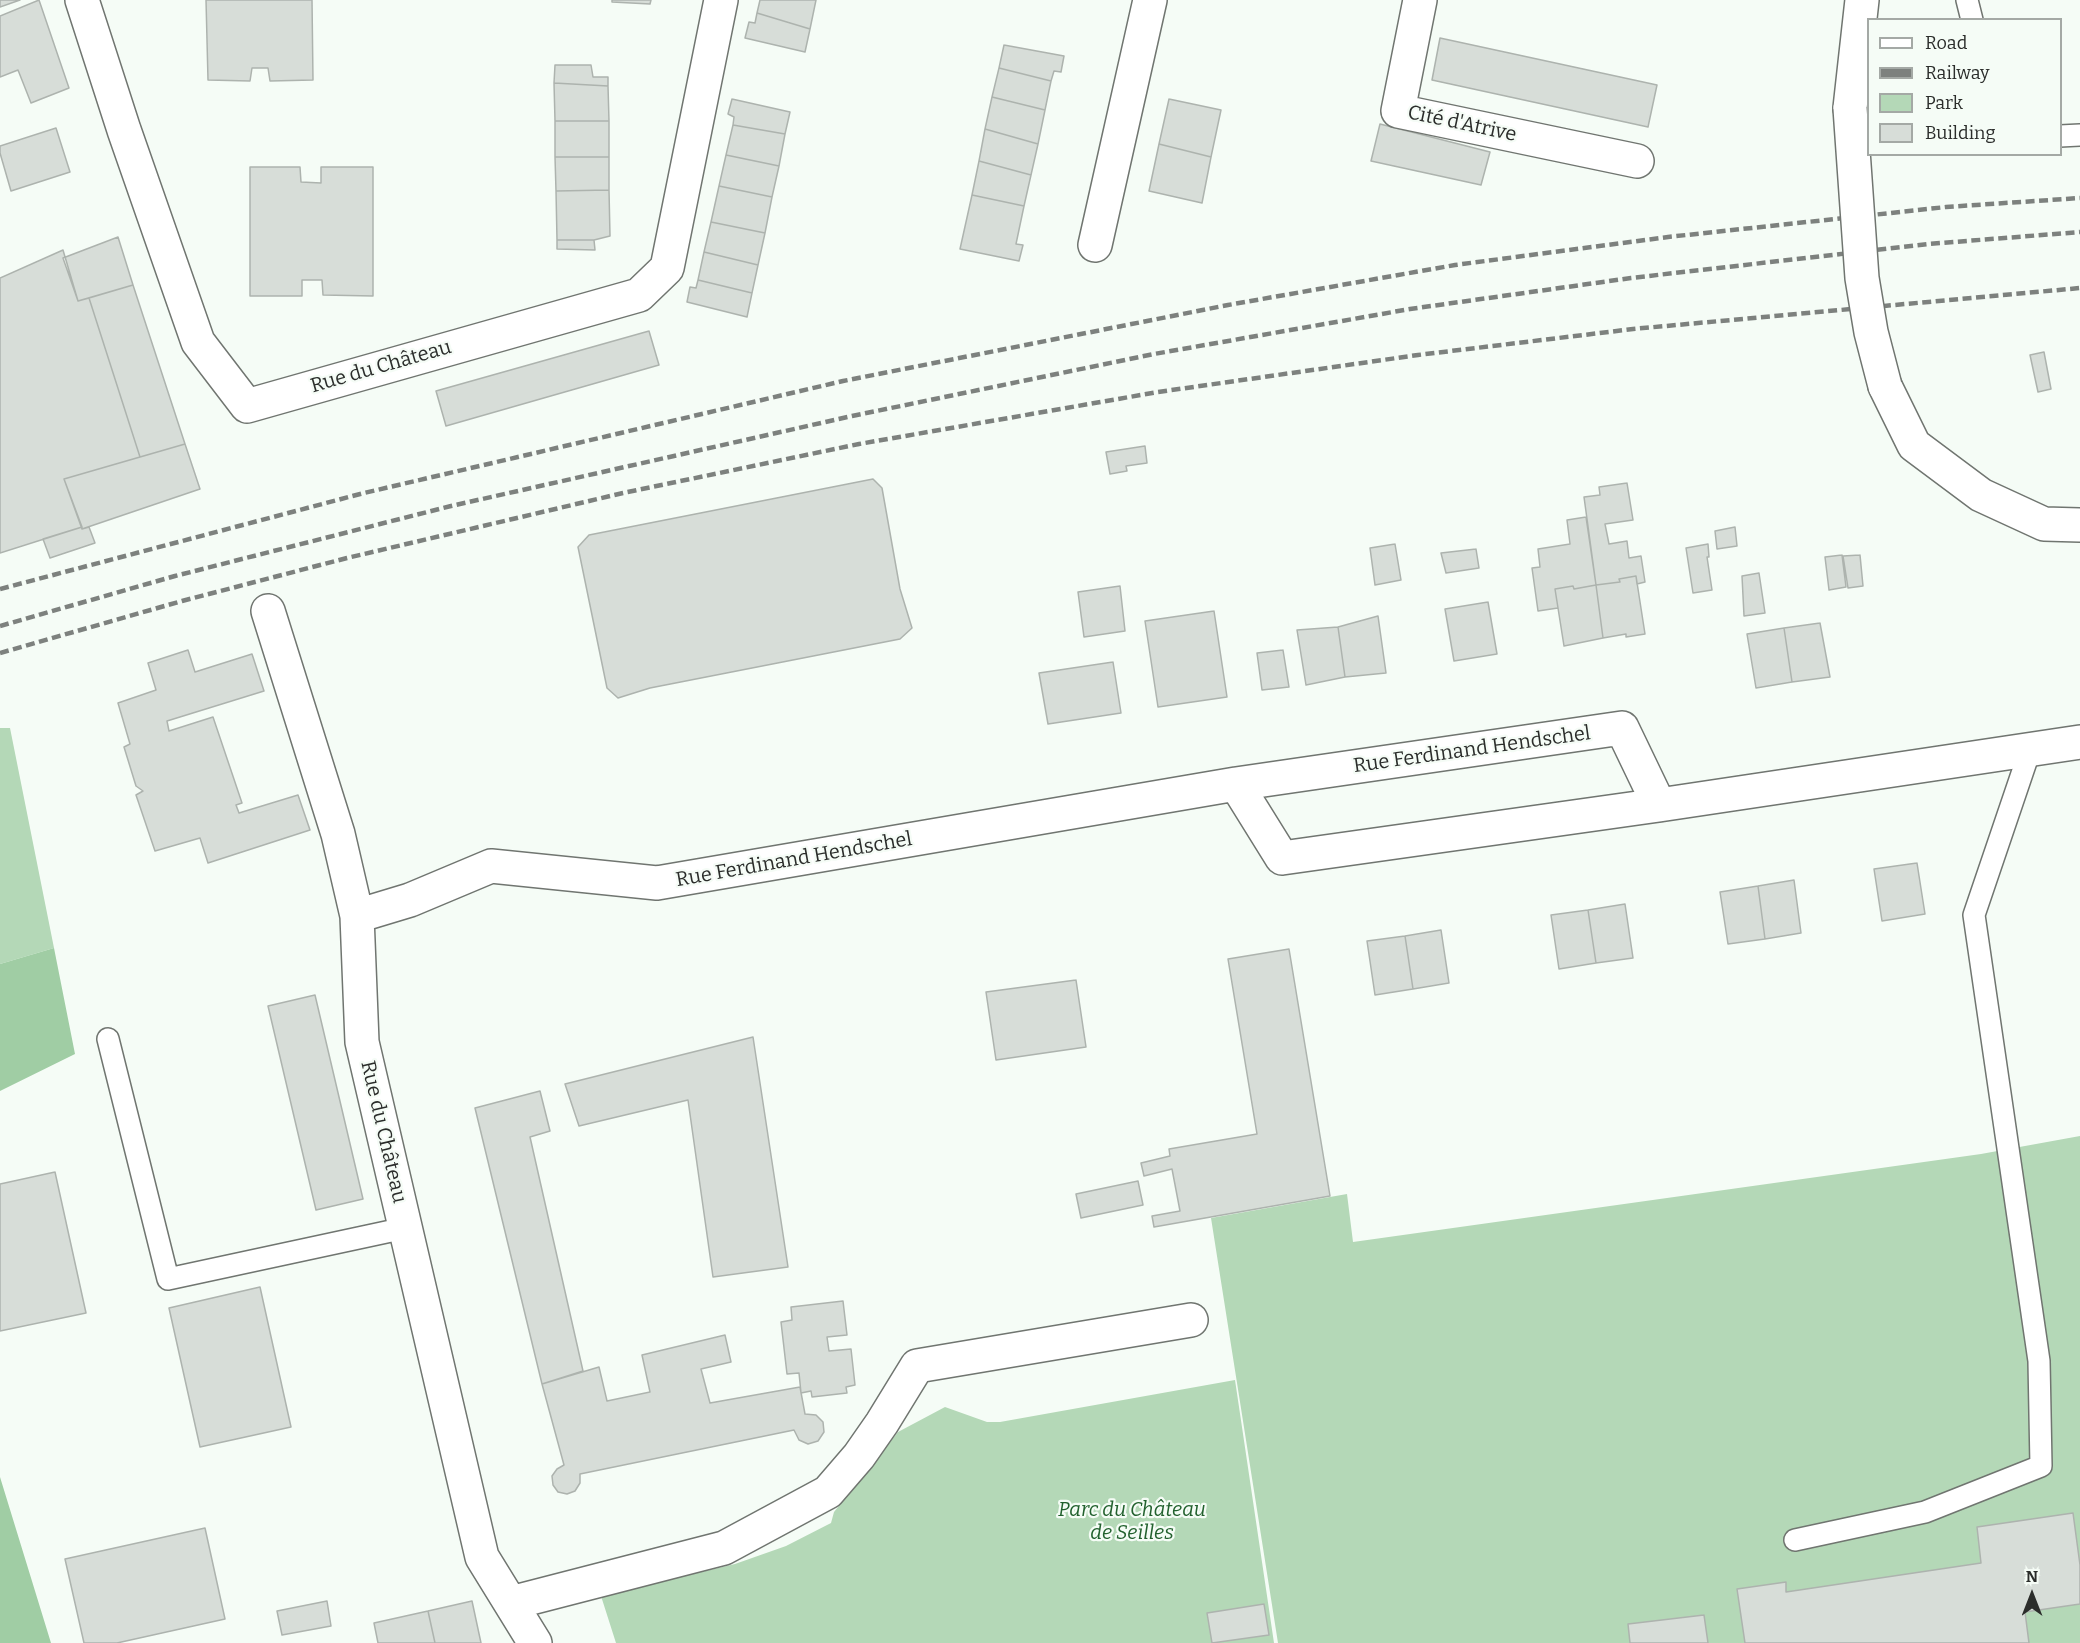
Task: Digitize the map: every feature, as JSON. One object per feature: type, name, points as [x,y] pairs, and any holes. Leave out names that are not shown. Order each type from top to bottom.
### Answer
[{"type":"street","name":"Rue du Château","points":[[82,0],[124,130],[198,342],[246,405],[639,295],[667,268],[721,0]]},
{"type":"street","points":[[1095,245],[1150,0]]},
{"type":"street","name":"Cité d'Atrive","points":[[1420,0],[1398,111],[1637,161]]},
{"type":"street","points":[[1862,0],[1850,108],[1862,278],[1871,332],[1885,386],[1914,445],[1981,495],[2044,524],[2080,525]]},
{"type":"street","name":"Rue du Château","points":[[268,611],[338,834],[357,916],[362,1042],[482,1557],[535,1643]]},
{"type":"street","name":"Rue Ferdinand Hendschel","points":[[357,916],[410,900],[491,866],[657,883],[1236,784],[1622,728],[1659,805]]},
{"type":"street","points":[[1236,784],[1282,858],[2080,742]]},
{"type":"street","points":[[511,1603],[724,1548],[828,1492],[859,1456],[917,1366],[1191,1320]]},
{"type":"lane","points":[[1967,0],[1972,18]]},
{"type":"lane","points":[[2062,136],[2080,135]]},
{"type":"lane","points":[[1795,1540],[1924,1512],[2041,1466],[2039,1361],[1974,915],[2030,750]]},
{"type":"lane","points":[[108,1039],[168,1279],[405,1228]]},
{"type":"green space","points":[[0,728],[10,728],[54,948],[0,964]]},
{"type":"green space","points":[[54,948],[75,1054],[0,1091],[0,964]]},
{"type":"green space","points":[[2080,1136],[2080,1643],[1278,1643],[1211,1218],[1347,1194],[1353,1242],[1981,1154]]},
{"type":"green space","name":"Parc du Château de Seilles","points":[[1235,1380],[1274,1643],[616,1643],[601,1596],[735,1564],[786,1546],[831,1523],[834,1512],[898,1432],[945,1407],[987,1422],[1000,1422]]},
{"type":"green space","points":[[0,1477],[51,1643],[0,1643]]},
{"type":"building","points":[[0,0],[20,0],[0,7]]},
{"type":"building","points":[[39,0],[69,88],[31,103],[18,70],[0,77],[0,16]]},
{"type":"building","points":[[206,0],[312,0],[313,80],[270,81],[268,68],[252,68],[250,81],[208,80]]},
{"type":"building","points":[[612,0],[651,0],[650,4],[612,2]]},
{"type":"building","points":[[760,0],[816,0],[810,29],[757,13]]},
{"type":"building","points":[[757,13],[810,29],[805,52],[745,38],[749,22],[755,23]]},
{"type":"building","points":[[1440,38],[1657,85],[1648,127],[1432,80]]},
{"type":"building","points":[[1004,45],[1064,56],[1061,72],[1054,71],[1051,81],[999,68]]},
{"type":"building","points":[[555,65],[591,65],[593,77],[608,77],[608,86],[554,83]]},
{"type":"building","points":[[999,68],[1051,81],[1045,110],[992,97]]},
{"type":"building","points":[[554,83],[608,86],[609,121],[555,121]]},
{"type":"building","points":[[992,97],[1045,110],[1038,144],[985,129]]},
{"type":"building","points":[[732,99],[790,112],[785,134],[733,125],[734,117],[728,114]]},
{"type":"building","points":[[1169,99],[1221,110],[1211,157],[1159,144]]},
{"type":"building","points":[[555,121],[609,121],[609,157],[555,157]]},
{"type":"building","points":[[1380,124],[1490,152],[1481,185],[1371,161]]},
{"type":"building","points":[[733,125],[785,134],[779,166],[726,155]]},
{"type":"building","points":[[56,128],[70,172],[11,191],[0,146]]},
{"type":"building","points":[[985,129],[1038,144],[1031,175],[979,161]]},
{"type":"building","points":[[1159,144],[1211,157],[1202,203],[1149,191]]},
{"type":"building","points":[[726,155],[779,166],[772,197],[719,186]]},
{"type":"building","points":[[555,157],[609,157],[609,190],[556,191]]},
{"type":"building","points":[[979,161],[1031,175],[1024,206],[972,195]]},
{"type":"building","points":[[250,167],[300,167],[301,182],[321,183],[321,167],[373,167],[373,296],[323,295],[322,280],[302,280],[302,296],[250,296]]},
{"type":"building","points":[[719,186],[772,197],[765,233],[711,222]]},
{"type":"building","points":[[609,190],[610,236],[594,240],[557,240],[556,191]]},
{"type":"building","points":[[972,195],[1024,206],[1016,244],[1023,245],[1019,261],[960,249]]},
{"type":"building","points":[[711,222],[765,233],[758,265],[704,252]]},
{"type":"building","points":[[118,237],[133,285],[78,301],[63,258]]},
{"type":"building","points":[[557,240],[594,240],[595,250],[557,249]]},
{"type":"building","points":[[63,250],[78,301],[89,298],[140,457],[64,479],[82,527],[0,553],[0,278]]},
{"type":"building","points":[[704,252],[758,265],[752,293],[698,280]]},
{"type":"building","points":[[698,280],[752,293],[747,317],[687,302],[690,287],[696,288]]},
{"type":"building","points":[[133,285],[185,444],[140,457],[89,298]]},
{"type":"building","points":[[649,331],[659,365],[446,426],[436,391]]},
{"type":"building","points":[[2044,352],[2051,389],[2038,392],[2030,355]]},
{"type":"building","points":[[185,444],[200,489],[82,529],[64,479]]},
{"type":"building","points":[[1145,446],[1147,463],[1126,466],[1127,471],[1110,474],[1106,452]]},
{"type":"building","points":[[873,479],[882,488],[900,589],[912,628],[900,639],[650,688],[618,698],[607,688],[578,547],[589,535]]},
{"type":"building","points":[[1627,483],[1633,520],[1605,524],[1609,544],[1627,541],[1629,558],[1641,556],[1645,582],[1637,584],[1636,576],[1619,579],[1620,582],[1596,585],[1584,497],[1600,495],[1599,487]]},
{"type":"building","points":[[1586,517],[1596,585],[1574,589],[1573,586],[1555,589],[1558,608],[1538,611],[1532,568],[1540,567],[1538,549],[1570,544],[1567,520]]},
{"type":"building","points":[[82,527],[82,529],[89,527],[95,543],[50,558],[43,539]]},
{"type":"building","points":[[1735,527],[1737,546],[1717,549],[1715,531]]},
{"type":"building","points":[[1395,544],[1401,580],[1375,585],[1370,548]]},
{"type":"building","points":[[1708,544],[1709,557],[1707,557],[1712,590],[1693,593],[1686,548]]},
{"type":"building","points":[[1476,549],[1479,568],[1446,573],[1441,553]]},
{"type":"building","points":[[1842,555],[1846,587],[1829,590],[1825,557]]},
{"type":"building","points":[[1860,555],[1863,586],[1848,588],[1843,556]]},
{"type":"building","points":[[1759,573],[1765,613],[1744,616],[1742,576]]},
{"type":"building","points":[[1636,576],[1645,634],[1626,637],[1626,634],[1603,638],[1596,585],[1620,582],[1619,579]]},
{"type":"building","points":[[1596,585],[1603,638],[1564,646],[1555,589],[1573,586],[1574,589]]},
{"type":"building","points":[[1120,586],[1125,631],[1084,637],[1078,592]]},
{"type":"building","points":[[1488,602],[1497,654],[1454,661],[1445,609]]},
{"type":"building","points":[[1214,611],[1227,697],[1158,707],[1145,621]]},
{"type":"building","points":[[1378,616],[1386,673],[1345,677],[1338,627]]},
{"type":"building","points":[[1820,623],[1830,677],[1792,682],[1784,628]]},
{"type":"building","points":[[1338,627],[1345,677],[1306,685],[1297,630]]},
{"type":"building","points":[[1784,628],[1792,682],[1756,688],[1747,634]]},
{"type":"building","points":[[188,650],[195,672],[252,654],[264,691],[167,721],[169,731],[213,717],[242,803],[236,805],[239,813],[298,795],[310,830],[208,863],[200,838],[155,851],[136,795],[143,791],[136,786],[124,747],[130,744],[118,703],[156,690],[148,663]]},
{"type":"building","points":[[1283,650],[1289,687],[1262,690],[1257,653]]},
{"type":"building","points":[[1113,662],[1121,713],[1048,724],[1039,673]]},
{"type":"building","points":[[1917,863],[1925,914],[1882,921],[1874,869]]},
{"type":"building","points":[[1794,880],[1801,933],[1765,939],[1758,886]]},
{"type":"building","points":[[1758,886],[1765,939],[1728,944],[1720,892]]},
{"type":"building","points":[[1625,904],[1633,958],[1596,963],[1588,910]]},
{"type":"building","points":[[1588,910],[1596,963],[1559,969],[1551,915]]},
{"type":"building","points":[[1441,930],[1449,983],[1413,989],[1405,936]]},
{"type":"building","points":[[1405,936],[1413,989],[1375,995],[1367,941]]},
{"type":"building","points":[[1289,949],[1330,1196],[1154,1227],[1152,1216],[1180,1211],[1172,1169],[1144,1176],[1141,1163],[1170,1156],[1169,1149],[1257,1134],[1228,959]]},
{"type":"building","points":[[1076,980],[1086,1047],[996,1060],[986,992]]},
{"type":"building","points":[[315,995],[363,1199],[316,1210],[268,1006]]},
{"type":"building","points":[[753,1037],[788,1267],[713,1277],[688,1100],[579,1126],[565,1084]]},
{"type":"building","points":[[540,1091],[550,1131],[530,1137],[583,1371],[542,1384],[475,1108]]},
{"type":"building","points":[[55,1172],[86,1313],[0,1331],[0,1184]]},
{"type":"building","points":[[1138,1181],[1143,1205],[1081,1218],[1076,1194]]},
{"type":"building","points":[[260,1287],[291,1427],[200,1447],[169,1308]]},
{"type":"building","points":[[843,1301],[847,1335],[827,1337],[829,1351],[851,1349],[855,1385],[846,1387],[847,1393],[812,1397],[811,1391],[801,1393],[799,1373],[787,1374],[781,1322],[792,1320],[791,1307]]},
{"type":"building","points":[[725,1335],[731,1362],[701,1369],[710,1403],[800,1387],[805,1414],[816,1415],[823,1422],[824,1432],[818,1441],[808,1444],[799,1440],[794,1430],[580,1474],[580,1483],[575,1491],[567,1494],[558,1492],[553,1485],[552,1476],[564,1465],[542,1384],[599,1367],[607,1401],[650,1392],[642,1355]]},
{"type":"building","points":[[2073,1513],[2080,1565],[2080,1604],[2025,1612],[2029,1643],[1745,1643],[1737,1589],[1786,1582],[1786,1592],[1981,1563],[1977,1527]]},
{"type":"building","points":[[205,1528],[225,1619],[117,1643],[84,1643],[65,1559]]},
{"type":"building","points":[[327,1601],[331,1626],[282,1635],[277,1611]]},
{"type":"building","points":[[472,1601],[481,1643],[435,1643],[428,1611]]},
{"type":"building","points":[[1264,1604],[1269,1635],[1212,1643],[1207,1613]]},
{"type":"building","points":[[428,1611],[435,1643],[378,1643],[374,1623]]},
{"type":"building","points":[[1704,1615],[1708,1643],[1630,1643],[1628,1624]]},
{"type":"railway","points":[[0,589],[364,493],[843,381],[1228,305],[1455,265],[1668,237],[1946,207],[2080,198]]},
{"type":"railway","points":[[0,626],[175,576],[451,506],[852,416],[1154,354],[1410,309],[1631,278],[1928,244],[2080,232]]},
{"type":"railway","points":[[0,653],[182,601],[347,558],[623,493],[859,444],[1158,392],[1418,355],[1633,329],[2080,288]]}]
